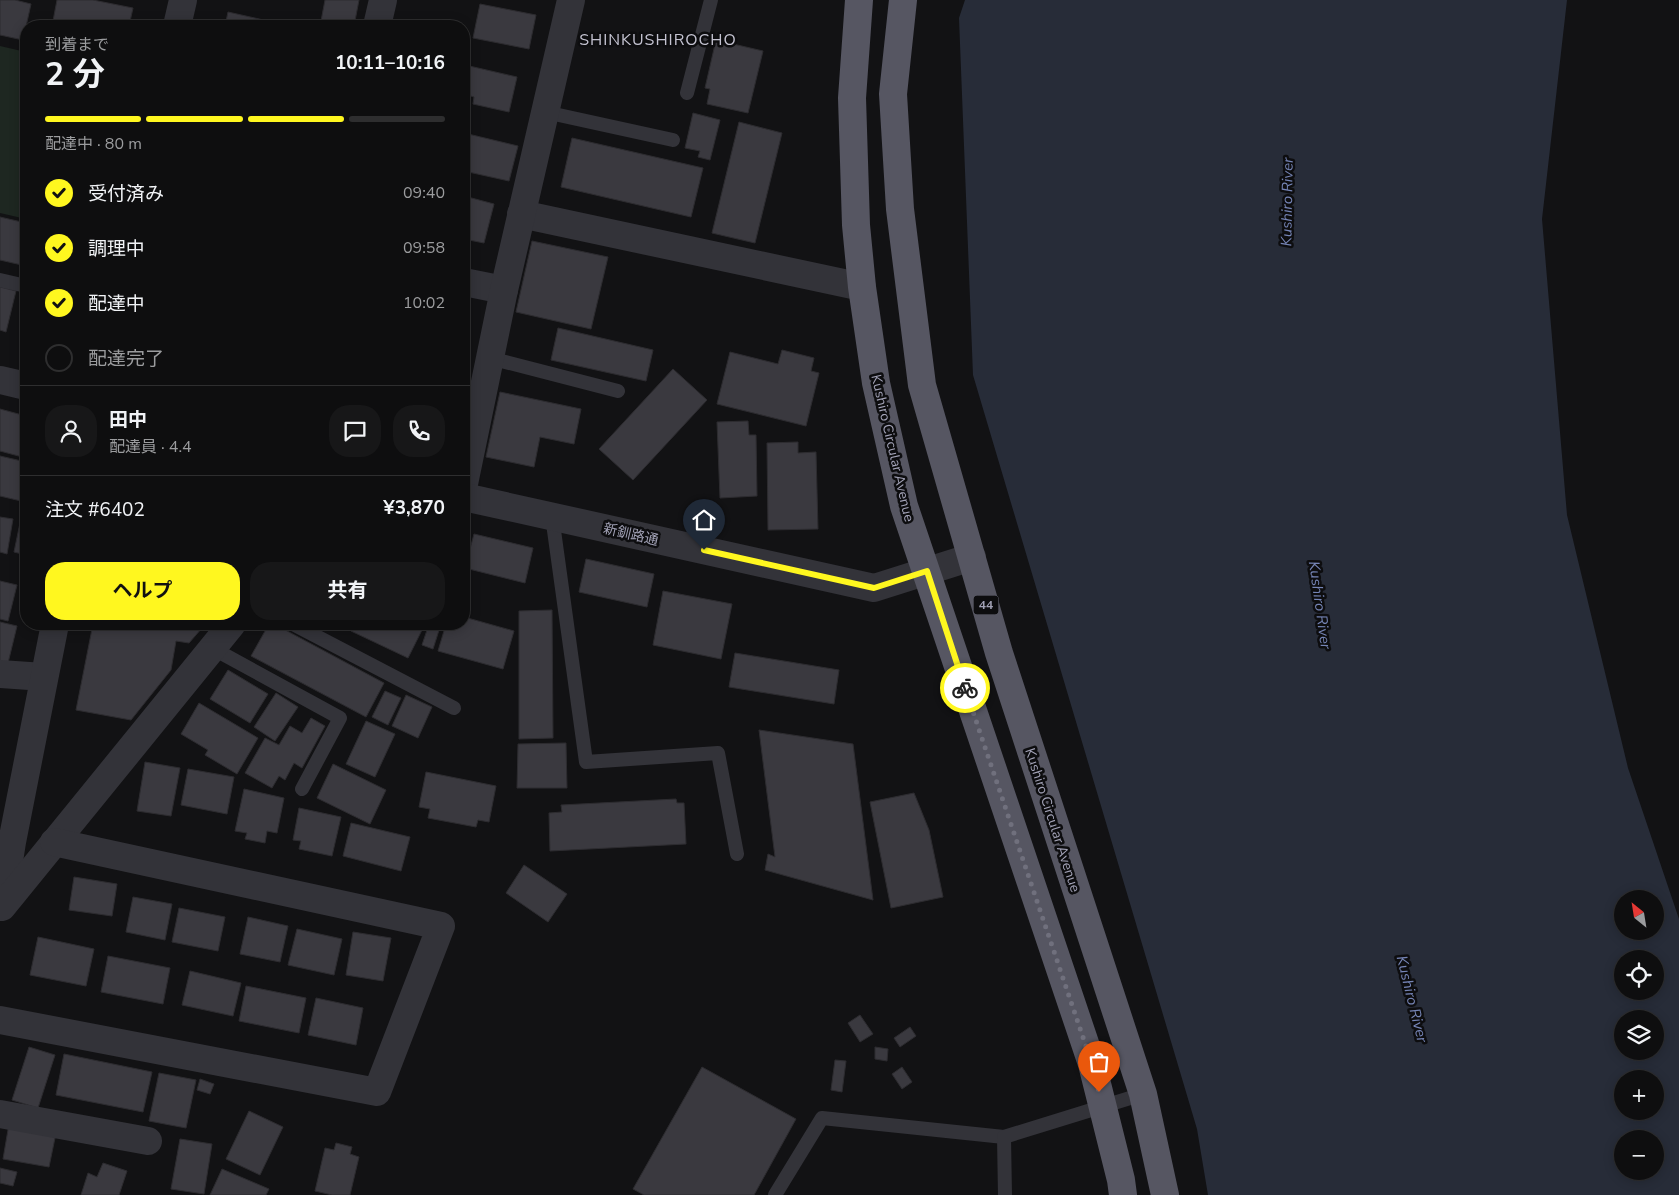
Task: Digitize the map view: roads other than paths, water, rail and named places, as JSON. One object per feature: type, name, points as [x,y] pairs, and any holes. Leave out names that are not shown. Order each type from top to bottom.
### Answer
[{"type":"highway","name":"Kushiro Circular Avenue","points":[[859,0],[852,98],[856,225],[862,288],[876,383],[904,506],[1092,1064],[1124,1195]]},
{"type":"highway","name":"Kushiro Circular Avenue","points":[[903,0],[893,94],[900,209],[922,385],[999,653],[1143,1094],[1165,1195]]},
{"type":"street","points":[[179,20],[183,0]]},
{"type":"street","points":[[378,20],[383,0]]},
{"type":"street","points":[[470,455],[504,290],[571,0]]},
{"type":"street","points":[[522,214],[862,288]]},
{"type":"street","points":[[470,283],[504,290]]},
{"type":"street","points":[[0,380],[20,385]]},
{"type":"street","name":"新釧路通","points":[[470,498],[874,588],[972,557]]},
{"type":"street","points":[[1,911],[12,842],[54,630]]},
{"type":"street","points":[[1,911],[54,842],[227,630]]},
{"type":"street","points":[[0,674],[44,677]]},
{"type":"street","points":[[0,1020],[377,1092],[441,926],[54,842]]},
{"type":"street","points":[[0,1114],[148,1141]]},
{"type":"lane","points":[[688,93],[711,0]]},
{"type":"lane","points":[[545,112],[673,140]]},
{"type":"lane","points":[[0,280],[20,285]]},
{"type":"lane","points":[[490,358],[618,391]]},
{"type":"lane","points":[[552,516],[586,762],[718,753],[738,854]]},
{"type":"lane","points":[[304,630],[454,708]]},
{"type":"lane","points":[[212,648],[340,718],[302,789]]},
{"type":"lane","points":[[775,1195],[822,1118],[1004,1137],[1143,1094]]},
{"type":"lane","points":[[1004,1137],[1005,1195]]},
{"type":"water","name":"Kushiro River","points":[[965,0],[1567,0],[1542,219],[1567,515],[1628,768],[1679,919],[1679,1195],[1208,1195],[1197,1129],[973,375],[959,18]]},
{"type":"district","name":"SHINKUSHIROCHO","points":[[658,39]]}]
